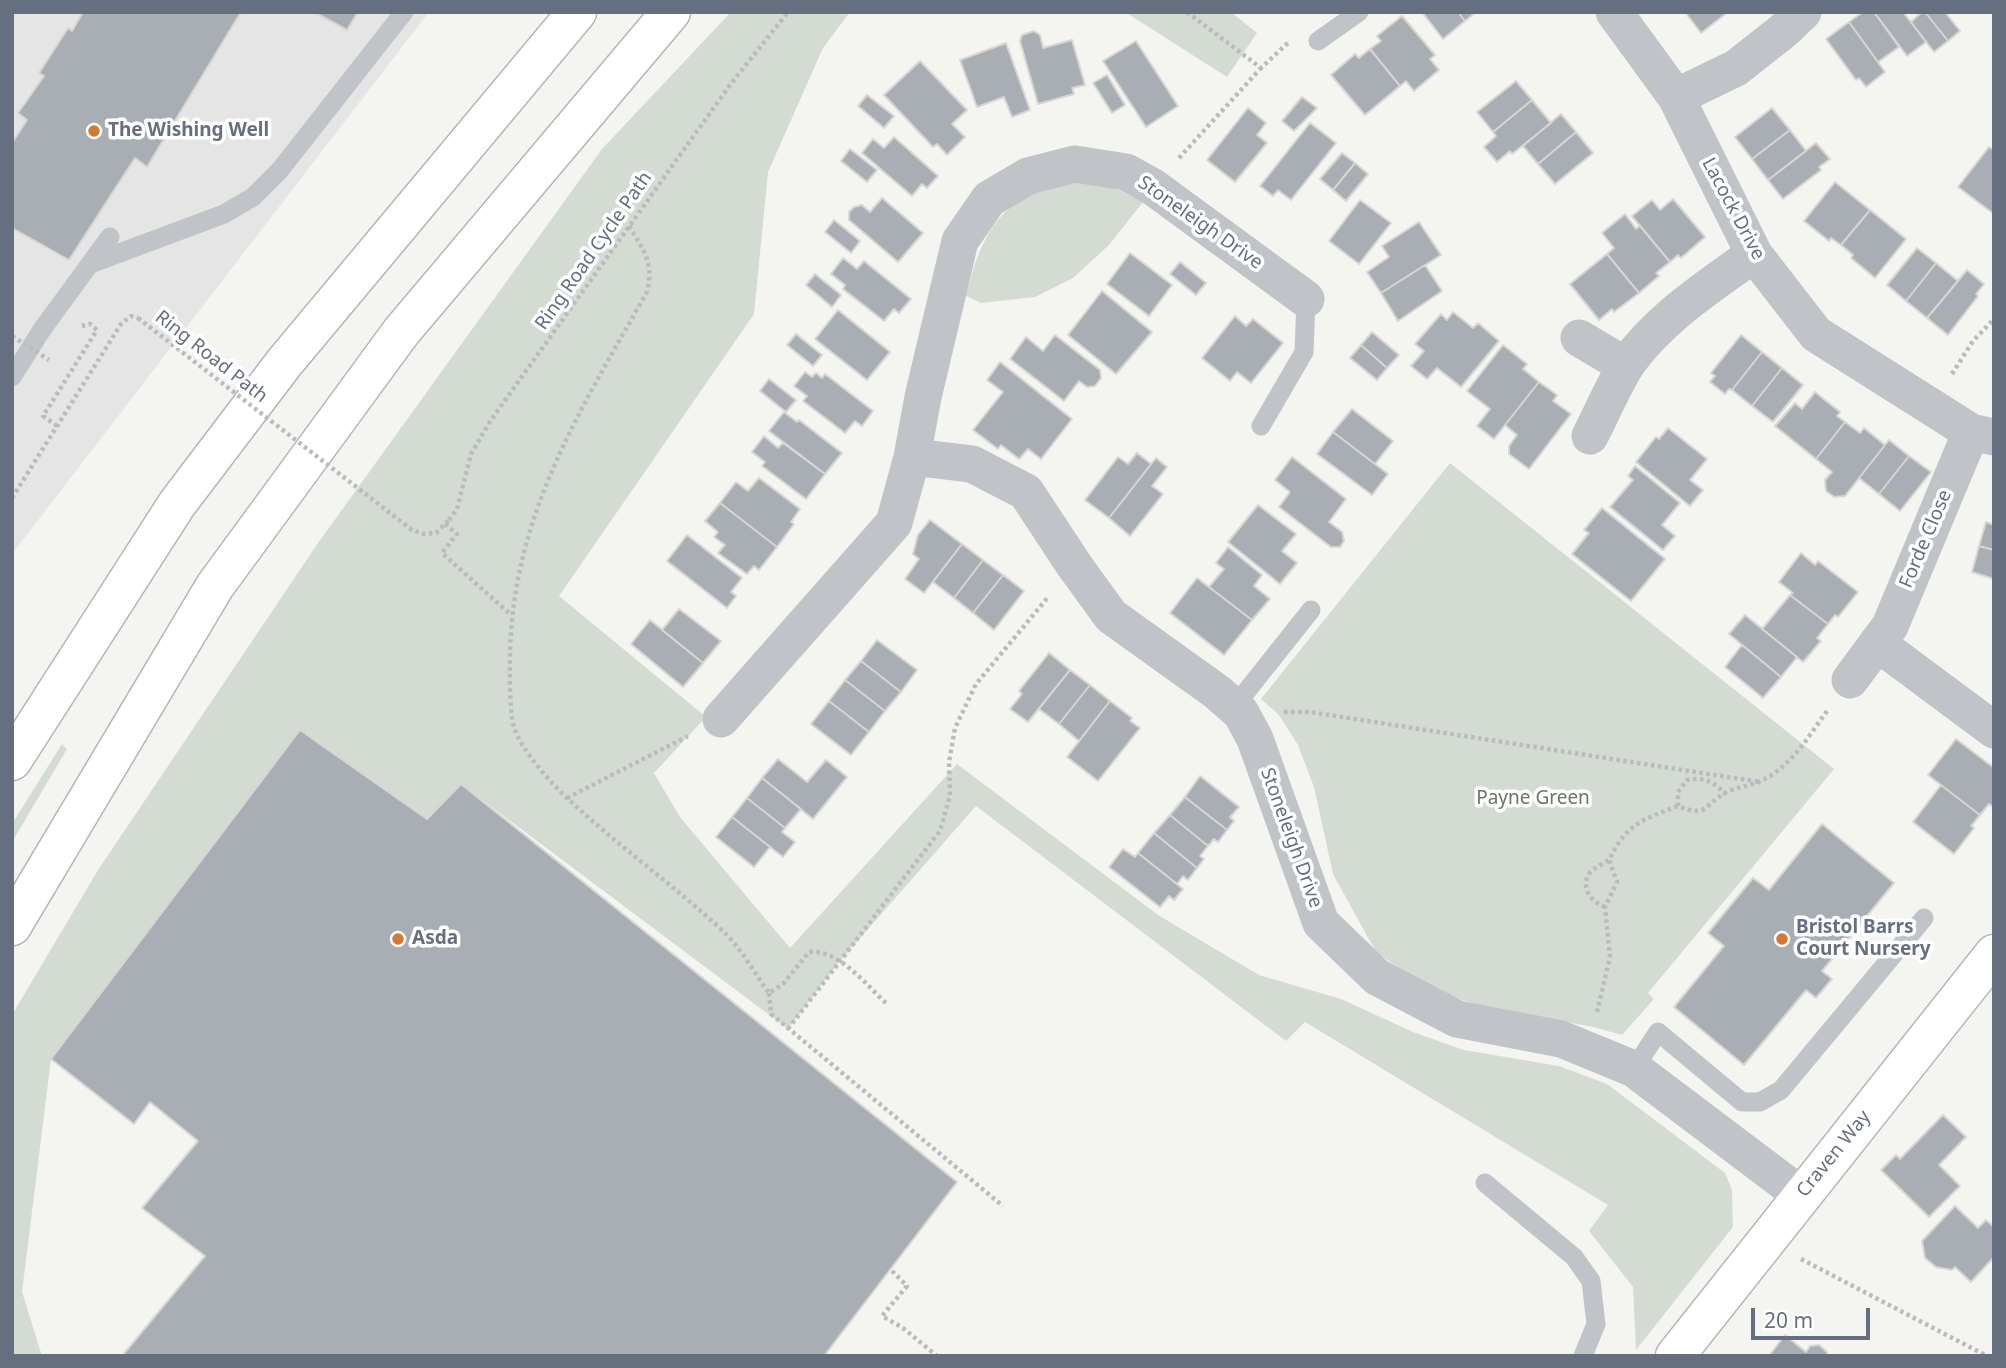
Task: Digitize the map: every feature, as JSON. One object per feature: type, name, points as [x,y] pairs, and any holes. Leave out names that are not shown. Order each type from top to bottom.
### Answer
[{"type":"main road","points":[[12,761],[177,504],[284,363],[577,12]]},
{"type":"main road","points":[[12,926],[215,586],[401,332],[671,12]]},
{"type":"main road","name":"Craven Way","points":[[1675,1356],[1994,954]]},
{"type":"street","name":"Lacock Drive","points":[[1614,12],[1676,97],[1754,254],[1816,334],[1930,407],[1982,434]]},
{"type":"street","points":[[1676,97],[1736,68],[1783,32],[1803,12]]},
{"type":"street","name":"Stoneleigh Drive","points":[[721,719],[894,523],[912,457],[923,397],[960,241],[989,199],[1028,176],[1074,164],[1126,172],[1153,187],[1306,299]]},
{"type":"street","points":[[1590,436],[1626,366],[1642,345],[1690,301],[1754,254]]},
{"type":"street","points":[[1579,338],[1626,366]]},
{"type":"street","name":"Forde Close","points":[[1850,680],[1890,626],[1982,434]]},
{"type":"street","name":"Stoneleigh Drive","points":[[912,457],[972,464],[1026,492],[1111,616],[1217,692],[1237,710],[1255,739],[1321,923],[1377,977],[1457,1019],[1561,1039],[1634,1069],[1801,1195]]},
{"type":"street","points":[[1877,643],[1994,730]]},
{"type":"lane","points":[[90,264],[224,214],[253,197],[280,170],[404,12]]},
{"type":"lane","points":[[1318,41],[1359,12]]},
{"type":"lane","points":[[12,377],[43,328],[110,237]]},
{"type":"lane","points":[[1261,426],[1304,352],[1306,299]]},
{"type":"lane","points":[[1237,710],[1311,610]]},
{"type":"lane","points":[[1634,1069],[1658,1032],[1742,1102],[1760,1102],[1781,1090],[1924,918]]},
{"type":"lane","points":[[1485,1183],[1574,1257],[1591,1281],[1596,1324],[1583,1356]]},
{"type":"path","name":"Ring Road Cycle Path","points":[[447,522],[457,509],[471,454],[491,420],[730,85],[788,12]]},
{"type":"path","points":[[1187,12],[1261,68]]},
{"type":"path","points":[[1153,187],[1261,68],[1296,34]]},
{"type":"path","points":[[629,226],[647,257],[651,276],[647,292],[578,414],[540,497],[526,542],[511,615],[509,672],[514,728],[533,761],[567,798],[727,935],[769,993],[771,1014],[1003,1206]]},
{"type":"path","name":"Ring Road Path","points":[[12,498],[121,324],[131,316],[138,318],[412,530],[424,534],[436,533],[447,522]]},
{"type":"path","points":[[1930,407],[1973,341],[1994,319]]},
{"type":"path","points":[[57,426],[43,416],[97,330],[90,324],[76,327]]},
{"type":"path","points":[[12,337],[58,365]]},
{"type":"path","points":[[447,522],[457,534],[442,553],[511,615]]},
{"type":"path","points":[[788,1028],[940,831],[950,796],[949,762],[955,728],[976,684],[1074,565]]},
{"type":"path","points":[[1605,907],[1598,905],[1587,894],[1586,884],[1589,874],[1609,860],[1620,838],[1642,820],[1678,806],[1693,812],[1710,807],[1725,794],[1760,782],[1783,769],[1850,680]]},
{"type":"path","points":[[1237,710],[1310,712],[1760,782]]},
{"type":"path","points":[[567,798],[721,719]]},
{"type":"path","points":[[1678,806],[1678,792],[1687,780],[1702,777],[1715,783],[1725,794]]},
{"type":"path","points":[[1584,1049],[1601,1001],[1610,957],[1605,907],[1616,882],[1609,860]]},
{"type":"path","points":[[769,993],[783,984],[809,951],[819,951],[840,961],[886,1003]]},
{"type":"path","points":[[1766,1241],[1987,1356]]},
{"type":"path","points":[[891,1271],[907,1286],[882,1316],[903,1328],[937,1356]]},
{"type":"shaded area","points":[[12,12],[429,12],[12,554]]},
{"type":"green space","points":[[731,12],[850,12],[823,48],[768,172],[754,314],[559,596],[706,717],[654,773],[680,817],[790,948],[957,764],[1158,915],[1259,975],[1341,999],[1413,1032],[1464,1050],[1559,1066],[1607,1084],[1725,1173],[1732,1190],[1733,1227],[1636,1350],[1633,1287],[1589,1231],[1608,1205],[1305,1022],[1286,1041],[976,806],[840,961],[788,1029],[461,784],[427,819],[300,730],[51,1059],[22,1292],[42,1356],[12,1356],[12,1015],[98,870],[318,543],[602,149]]},
{"type":"green space","points":[[1125,12],[1231,12],[1257,33],[1227,77]]},
{"type":"green space","points":[[1086,181],[1105,183],[1143,202],[1109,245],[1073,278],[1035,297],[981,303],[966,296],[979,252],[1002,215],[1033,193]]},
{"type":"green space","name":"Payne Green","points":[[1450,463],[1834,769],[1648,993],[1654,999],[1622,1035],[1484,1007],[1431,990],[1376,952],[1333,874],[1314,787],[1298,745],[1279,715],[1261,699]]},
{"type":"green space","points":[[62,744],[67,749],[12,842],[12,824]]},
{"type":"building","name":"The Wishing Well","points":[[83,12],[241,12],[147,167],[135,158],[69,260],[12,228],[12,143],[27,120],[18,113],[44,76],[39,73],[68,28],[72,31]]},
{"type":"building","points":[[314,12],[358,12],[347,30]]},
{"type":"building","points":[[1422,12],[1458,12],[1465,21],[1443,39]]},
{"type":"building","points":[[1458,12],[1476,12],[1465,21]]},
{"type":"building","points":[[1685,12],[1728,12],[1701,33]]},
{"type":"building","points":[[1863,12],[1874,12],[1899,47],[1878,62],[1849,22]]},
{"type":"building","points":[[1874,12],[1903,12],[1926,42],[1907,56]]},
{"type":"building","points":[[1925,12],[1948,41],[1934,52],[1911,22]]},
{"type":"building","points":[[1925,12],[1945,12],[1960,31],[1948,41]]},
{"type":"building","points":[[1402,16],[1435,55],[1430,59],[1439,70],[1414,91],[1406,81],[1400,86],[1370,49],[1381,41],[1377,36]]},
{"type":"building","points":[[1849,22],[1885,72],[1866,87],[1859,78],[1856,80],[1826,39]]},
{"type":"building","points":[[1034,31],[1040,35],[1043,48],[1072,40],[1085,85],[1072,88],[1074,94],[1038,104],[1020,41],[1022,35]]},
{"type":"building","points":[[1136,41],[1178,106],[1146,127],[1103,61]]},
{"type":"building","points":[[1006,43],[1030,110],[1012,117],[1004,97],[977,107],[960,60]]},
{"type":"building","points":[[1370,49],[1400,86],[1365,115],[1331,75],[1355,54],[1359,58]]},
{"type":"building","points":[[920,61],[967,110],[952,124],[965,137],[947,155],[937,144],[933,147],[884,95]]},
{"type":"building","points":[[1107,75],[1125,105],[1112,113],[1093,83]]},
{"type":"building","points":[[1516,81],[1532,100],[1493,132],[1477,112]]},
{"type":"building","points":[[867,95],[894,116],[884,128],[858,106]]},
{"type":"building","points":[[1302,97],[1317,108],[1294,131],[1282,121]]},
{"type":"building","points":[[1532,100],[1551,123],[1512,154],[1510,151],[1497,162],[1484,147],[1496,136],[1493,132]]},
{"type":"building","points":[[1248,108],[1266,123],[1257,135],[1267,143],[1235,182],[1207,160]]},
{"type":"building","points":[[1772,108],[1790,130],[1752,159],[1735,137]]},
{"type":"building","points":[[1561,114],[1576,132],[1538,164],[1523,146]]},
{"type":"building","points":[[1310,123],[1336,143],[1291,200],[1278,190],[1273,196],[1260,186]]},
{"type":"building","points":[[1790,130],[1806,151],[1768,180],[1752,159]]},
{"type":"building","points":[[1576,132],[1593,153],[1555,184],[1538,164]]},
{"type":"building","points":[[894,137],[938,176],[927,188],[922,184],[912,196],[862,153],[873,139],[884,148]]},
{"type":"building","points":[[1816,143],[1830,159],[1819,167],[1821,170],[1783,199],[1768,180]]},
{"type":"building","points":[[1989,147],[1994,150],[1994,214],[1958,187]]},
{"type":"building","points":[[850,149],[877,170],[867,182],[841,161]]},
{"type":"building","points":[[1342,153],[1355,163],[1333,190],[1320,179]]},
{"type":"building","points":[[1355,163],[1368,174],[1346,201],[1333,190]]},
{"type":"building","points":[[1835,182],[1870,210],[1841,245],[1831,238],[1829,241],[1804,221]]},
{"type":"building","points":[[882,198],[923,233],[898,262],[849,220],[849,212],[854,207],[862,205],[870,212]]},
{"type":"building","points":[[1673,199],[1705,237],[1681,258],[1678,255],[1670,262],[1632,216],[1652,200],[1660,210]]},
{"type":"building","points":[[1360,200],[1391,223],[1359,264],[1329,241]]},
{"type":"building","points":[[1870,210],[1906,239],[1875,278],[1851,258],[1853,255],[1841,245]]},
{"type":"building","points":[[1625,214],[1636,229],[1640,226],[1670,262],[1656,273],[1659,276],[1639,293],[1607,254],[1614,248],[1602,233]]},
{"type":"building","points":[[834,220],[860,241],[851,253],[825,232]]},
{"type":"building","points":[[1419,222],[1441,255],[1381,293],[1367,272],[1389,257],[1382,246]]},
{"type":"building","points":[[1917,248],[1936,263],[1906,301],[1887,285]]},
{"type":"building","points":[[1130,253],[1172,285],[1149,316],[1107,284]]},
{"type":"building","points":[[1607,254],[1639,293],[1599,320],[1570,284]]},
{"type":"building","points":[[843,258],[857,269],[864,261],[911,299],[899,313],[894,309],[884,321],[843,289],[845,285],[831,274]]},
{"type":"building","points":[[1180,262],[1206,283],[1196,295],[1170,274]]},
{"type":"building","points":[[1936,263],[1958,281],[1927,318],[1906,301]]},
{"type":"building","points":[[1425,265],[1442,291],[1398,321],[1381,293]]},
{"type":"building","points":[[1967,270],[1984,284],[1948,335],[1927,318]]},
{"type":"building","points":[[815,274],[841,295],[832,307],[806,285]]},
{"type":"building","points":[[1102,291],[1152,332],[1116,374],[1068,335]]},
{"type":"building","points":[[838,310],[890,352],[867,380],[815,339]]},
{"type":"building","points":[[1453,312],[1473,328],[1478,323],[1499,341],[1461,387],[1437,368],[1427,379],[1411,366],[1424,351],[1415,344],[1441,314],[1447,320]]},
{"type":"building","points":[[1235,316],[1246,326],[1253,319],[1283,343],[1251,383],[1237,372],[1230,381],[1202,358]]},
{"type":"building","points":[[1372,332],[1399,355],[1387,368],[1361,345]]},
{"type":"building","points":[[796,334],[822,355],[813,366],[787,345]]},
{"type":"building","points":[[1055,335],[1100,370],[1101,378],[1095,386],[1087,387],[1079,381],[1064,401],[1010,359],[1026,337],[1043,351]]},
{"type":"building","points":[[1741,335],[1762,352],[1732,390],[1729,389],[1725,394],[1710,382],[1715,376],[1711,373]]},
{"type":"building","points":[[1361,345],[1387,368],[1377,380],[1350,358]]},
{"type":"building","points":[[1503,345],[1527,364],[1523,369],[1539,382],[1494,439],[1477,426],[1490,409],[1467,391]]},
{"type":"building","points":[[1762,352],[1782,368],[1752,406],[1732,390]]},
{"type":"building","points":[[1000,362],[1072,419],[1041,459],[1028,449],[1019,459],[1001,445],[998,449],[973,430],[1003,392],[987,380]]},
{"type":"building","points":[[1782,368],[1803,385],[1773,422],[1752,406]]},
{"type":"building","points":[[805,372],[812,377],[816,373],[822,378],[825,374],[873,411],[862,426],[855,421],[845,433],[803,401],[807,396],[794,386]]},
{"type":"building","points":[[769,379],[796,400],[786,412],[760,391]]},
{"type":"building","points":[[1539,382],[1557,395],[1553,401],[1571,414],[1529,469],[1509,454],[1509,446],[1517,435],[1505,425]]},
{"type":"building","points":[[1815,392],[1840,412],[1837,416],[1845,422],[1816,459],[1775,426],[1795,403],[1802,409]]},
{"type":"building","points":[[1352,409],[1393,441],[1375,464],[1333,432]]},
{"type":"building","points":[[784,412],[797,422],[799,420],[842,453],[825,474],[769,431]]},
{"type":"building","points":[[1845,422],[1860,433],[1864,428],[1885,445],[1845,496],[1834,497],[1826,491],[1825,480],[1832,472],[1816,459]]},
{"type":"building","points":[[1668,428],[1707,459],[1690,480],[1703,490],[1690,506],[1636,462],[1656,437],[1659,439]]},
{"type":"building","points":[[1333,432],[1388,474],[1372,495],[1317,454]]},
{"type":"building","points":[[764,436],[778,448],[783,443],[825,474],[806,499],[762,466],[765,462],[752,452]]},
{"type":"building","points":[[1889,440],[1909,456],[1879,494],[1859,478]]},
{"type":"building","points":[[1137,453],[1151,464],[1109,518],[1085,500],[1118,457],[1128,464]]},
{"type":"building","points":[[1909,456],[1931,472],[1900,511],[1879,494]]},
{"type":"building","points":[[1292,457],[1346,499],[1329,522],[1342,532],[1344,541],[1340,547],[1331,547],[1279,507],[1290,492],[1275,480]]},
{"type":"building","points":[[1156,458],[1167,467],[1152,486],[1163,494],[1130,536],[1109,518]]},
{"type":"building","points":[[1635,466],[1680,503],[1662,525],[1675,536],[1663,550],[1610,507],[1633,480],[1628,476]]},
{"type":"building","points":[[759,478],[800,509],[791,522],[794,524],[777,547],[720,503],[736,482],[748,491]]},
{"type":"building","points":[[720,503],[777,547],[759,570],[754,566],[747,574],[718,553],[725,545],[714,537],[718,532],[705,521]]},
{"type":"building","points":[[1258,505],[1296,534],[1282,551],[1297,563],[1280,584],[1228,542]]},
{"type":"building","points":[[1602,508],[1665,559],[1631,601],[1572,554],[1589,533],[1584,530]]},
{"type":"building","points":[[930,520],[962,544],[924,593],[905,579],[919,559],[913,554],[918,535]]},
{"type":"building","points":[[1986,522],[1994,525],[1994,550],[1979,546]]},
{"type":"building","points":[[687,535],[742,578],[731,592],[736,596],[727,608],[667,561]]},
{"type":"building","points":[[962,544],[983,560],[954,598],[933,582]]},
{"type":"building","points":[[1979,546],[1994,550],[1994,579],[1972,572]]},
{"type":"building","points":[[1228,547],[1262,575],[1254,586],[1270,599],[1252,620],[1209,587],[1224,569],[1216,563]]},
{"type":"building","points":[[1801,553],[1815,565],[1818,561],[1858,592],[1838,617],[1835,615],[1828,624],[1790,595],[1793,593],[1779,582]]},
{"type":"building","points":[[983,560],[1003,575],[973,613],[954,598]]},
{"type":"building","points":[[1003,575],[1024,591],[994,630],[973,613]]},
{"type":"building","points":[[1197,578],[1252,620],[1224,655],[1170,613]]},
{"type":"building","points":[[1790,595],[1828,624],[1817,638],[1821,641],[1803,662],[1762,629]]},
{"type":"building","points":[[679,609],[721,641],[703,663],[662,630]]},
{"type":"building","points":[[1745,615],[1797,657],[1781,677],[1729,634]]},
{"type":"building","points":[[650,620],[703,663],[683,687],[631,644]]},
{"type":"building","points":[[877,640],[917,670],[901,692],[861,661]]},
{"type":"building","points":[[1742,645],[1781,677],[1763,698],[1725,667]]},
{"type":"building","points":[[1049,653],[1070,670],[1028,722],[1010,709],[1022,694],[1019,691]]},
{"type":"building","points":[[861,661],[901,692],[885,711],[845,680]]},
{"type":"building","points":[[1070,670],[1090,685],[1059,724],[1039,709]]},
{"type":"building","points":[[845,680],[885,711],[869,732],[829,701]]},
{"type":"building","points":[[1090,685],[1110,701],[1079,741],[1059,724]]},
{"type":"building","points":[[829,701],[869,732],[851,755],[811,724]]},
{"type":"building","points":[[1110,701],[1140,728],[1098,781],[1067,757]]},
{"type":"building","name":"Asda","points":[[300,730],[427,819],[461,784],[957,1182],[824,1356],[122,1356],[205,1256],[142,1208],[198,1141],[150,1102],[134,1124],[51,1059]]},
{"type":"building","points":[[1956,739],[1994,768],[1994,804],[1989,804],[1980,815],[1928,775]]},
{"type":"building","points":[[778,759],[807,782],[826,760],[847,777],[813,819],[762,778]]},
{"type":"building","points":[[1200,776],[1239,807],[1230,817],[1234,821],[1227,830],[1185,797]]},
{"type":"building","points":[[762,778],[801,809],[785,828],[747,798]]},
{"type":"building","points":[[1941,785],[1980,815],[1971,826],[1974,828],[1954,854],[1913,822]]},
{"type":"building","points":[[1185,797],[1227,830],[1218,842],[1214,839],[1208,846],[1170,815]]},
{"type":"building","points":[[747,798],[785,828],[782,832],[795,842],[783,857],[732,817]]},
{"type":"building","points":[[1170,815],[1208,846],[1200,856],[1204,859],[1197,868],[1154,833]]},
{"type":"building","points":[[732,817],[770,847],[754,867],[716,837]]},
{"type":"building","name":"Bristol Barrs Court Nursery","points":[[1822,824],[1894,883],[1822,971],[1832,979],[1816,998],[1806,990],[1744,1065],[1674,1007],[1724,946],[1708,933],[1753,878],[1769,890]]},
{"type":"building","points":[[1154,833],[1197,868],[1188,880],[1183,876],[1177,884],[1138,853]]},
{"type":"building","points":[[1123,849],[1135,857],[1138,853],[1183,889],[1174,900],[1169,896],[1160,907],[1109,867]]},
{"type":"building","points":[[1943,1115],[1966,1137],[1939,1165],[1960,1186],[1929,1217],[1881,1170],[1896,1155],[1900,1159]]},
{"type":"building","points":[[1955,1206],[1978,1228],[1986,1220],[1994,1227],[1994,1257],[1971,1282],[1955,1267],[1952,1270],[1936,1267],[1925,1258],[1922,1241]]},
{"type":"building","points":[[1785,1335],[1806,1352],[1810,1346],[1819,1345],[1827,1352],[1827,1356],[1769,1356]]},
{"type":"place","name":"The Wishing Well","points":[[94,131]]},
{"type":"place","name":"Asda","points":[[398,939]]},
{"type":"place","name":"Bristol Barrs Court Nursery","points":[[1782,939]]}]
